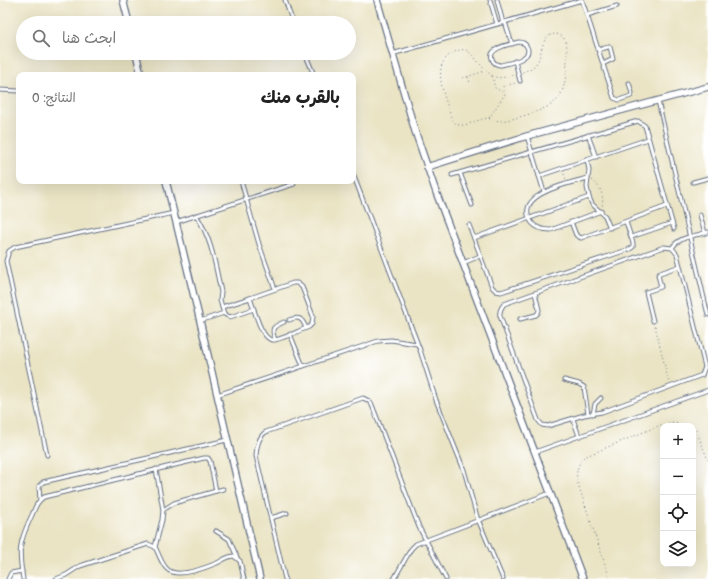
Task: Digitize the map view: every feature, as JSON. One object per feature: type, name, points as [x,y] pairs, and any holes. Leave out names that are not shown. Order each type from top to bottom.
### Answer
[{"type":"street","points":[[123,0],[127,16]]},
{"type":"street","points":[[377,0],[427,167],[583,579]]},
{"type":"street","points":[[138,60],[140,72]]},
{"type":"street","points":[[427,167],[527,136],[708,87]]},
{"type":"street","points":[[167,184],[260,579]]},
{"type":"lane","points":[[285,0],[291,16]]},
{"type":"lane","points":[[490,0],[497,24]]},
{"type":"lane","points":[[497,0],[512,44]]},
{"type":"lane","points":[[392,54],[582,0],[615,99],[619,100],[631,96],[632,93],[629,83]]},
{"type":"lane","points":[[587,15],[617,6]]},
{"type":"lane","points":[[522,42],[528,51],[526,56],[515,61],[498,65],[492,59],[492,54],[496,49],[512,44],[522,42]]},
{"type":"lane","points":[[598,50],[609,47],[612,53],[613,60],[603,64]]},
{"type":"lane","points":[[308,60],[313,72]]},
{"type":"lane","points":[[515,61],[520,81]]},
{"type":"lane","points":[[0,90],[16,91]]},
{"type":"lane","points":[[658,101],[708,315]]},
{"type":"lane","points":[[452,175],[638,121],[645,126],[674,229]]},
{"type":"lane","points":[[588,135],[596,157]]},
{"type":"lane","points":[[527,136],[544,192]]},
{"type":"lane","points":[[539,176],[648,139]]},
{"type":"lane","points":[[587,160],[589,170],[587,187],[589,197],[592,204],[605,216],[610,228]]},
{"type":"lane","points":[[460,173],[472,205]]},
{"type":"lane","points":[[588,178],[544,192],[534,198],[531,202],[528,213],[529,218],[536,227],[546,230],[559,227],[601,211]]},
{"type":"lane","points":[[693,182],[708,178]]},
{"type":"lane","points":[[356,182],[417,344],[436,400],[464,470],[478,521],[503,579]]},
{"type":"lane","points":[[242,184],[259,244],[275,290]]},
{"type":"lane","points":[[176,222],[246,198],[294,184]]},
{"type":"lane","points":[[474,238],[589,197]]},
{"type":"lane","points":[[571,222],[576,235],[581,238],[667,206]]},
{"type":"lane","points":[[47,455],[6,261],[8,254],[14,247],[174,213]]},
{"type":"lane","points":[[196,215],[204,227],[210,241],[221,292],[220,300],[224,313],[230,317],[254,309]]},
{"type":"lane","points":[[672,248],[679,241],[706,232],[700,215]]},
{"type":"lane","points":[[469,225],[492,288],[501,292],[630,249],[633,245],[626,222]]},
{"type":"lane","points":[[631,237],[672,223]]},
{"type":"lane","points":[[664,247],[672,248],[677,254],[705,370],[700,376],[607,411],[588,414],[550,426],[544,426],[539,422],[500,316],[500,309],[504,304],[664,247]]},
{"type":"lane","points":[[463,263],[480,256]]},
{"type":"lane","points":[[653,321],[646,292],[661,287],[658,275],[660,273],[680,266]]},
{"type":"lane","points":[[222,307],[295,283],[302,287],[314,319],[311,326],[275,340],[270,339],[264,335],[250,298]]},
{"type":"lane","points":[[520,320],[538,313],[539,310],[535,293]]},
{"type":"lane","points":[[200,321],[224,313]]},
{"type":"lane","points":[[289,320],[300,318],[303,320],[306,328]]},
{"type":"lane","points":[[275,340],[273,328],[284,322]]},
{"type":"lane","points":[[290,334],[303,366]]},
{"type":"lane","points":[[217,395],[378,341],[398,340],[417,344]]},
{"type":"lane","points":[[564,380],[584,387],[588,414]]},
{"type":"lane","points":[[535,452],[708,390]]},
{"type":"lane","points":[[593,414],[594,407],[601,398]]},
{"type":"lane","points":[[285,579],[256,456],[263,434],[360,399],[365,399],[372,405],[419,526],[446,579]]},
{"type":"lane","points":[[573,418],[579,436]]},
{"type":"lane","points":[[40,500],[39,486],[43,482],[227,440]]},
{"type":"lane","points":[[23,579],[19,552],[21,540],[35,507],[40,500],[156,469],[204,458],[208,458],[210,461],[216,491]]},
{"type":"lane","points":[[156,469],[163,510],[155,547],[165,568],[170,572],[176,573],[195,571],[229,557],[237,557]]},
{"type":"lane","points":[[163,510],[174,503],[223,489]]},
{"type":"lane","points":[[394,579],[411,549],[416,544],[550,493]]},
{"type":"lane","points":[[271,518],[287,513]]},
{"type":"lane","points":[[216,531],[229,539],[240,562],[244,579]]},
{"type":"lane","points":[[56,579],[66,575],[76,568],[148,544],[155,547]]},
{"type":"lane","points":[[8,579],[12,573],[22,571]]},
{"type":"path","points":[[492,76],[501,78],[518,74],[528,69],[537,62],[540,56],[543,41],[547,37],[557,34],[564,38],[566,42],[567,56],[563,86],[560,95],[554,103],[516,118],[499,121],[483,119],[463,126],[454,122],[451,117],[440,75],[441,68],[446,58],[460,50],[469,52],[492,76],[496,88],[505,94]]},
{"type":"path","points":[[463,78],[486,70]]},
{"type":"path","points":[[468,77],[470,83]]},
{"type":"path","points":[[505,94],[502,86],[520,81]]},
{"type":"path","points":[[489,119],[505,94]]},
{"type":"path","points":[[562,168],[568,184]]},
{"type":"path","points":[[592,180],[602,192],[602,206]]},
{"type":"path","points":[[653,321],[670,387]]},
{"type":"path","points":[[610,579],[578,484],[576,471],[579,463],[584,457],[660,425]]},
{"type":"path","points":[[696,430],[708,460]]}]
